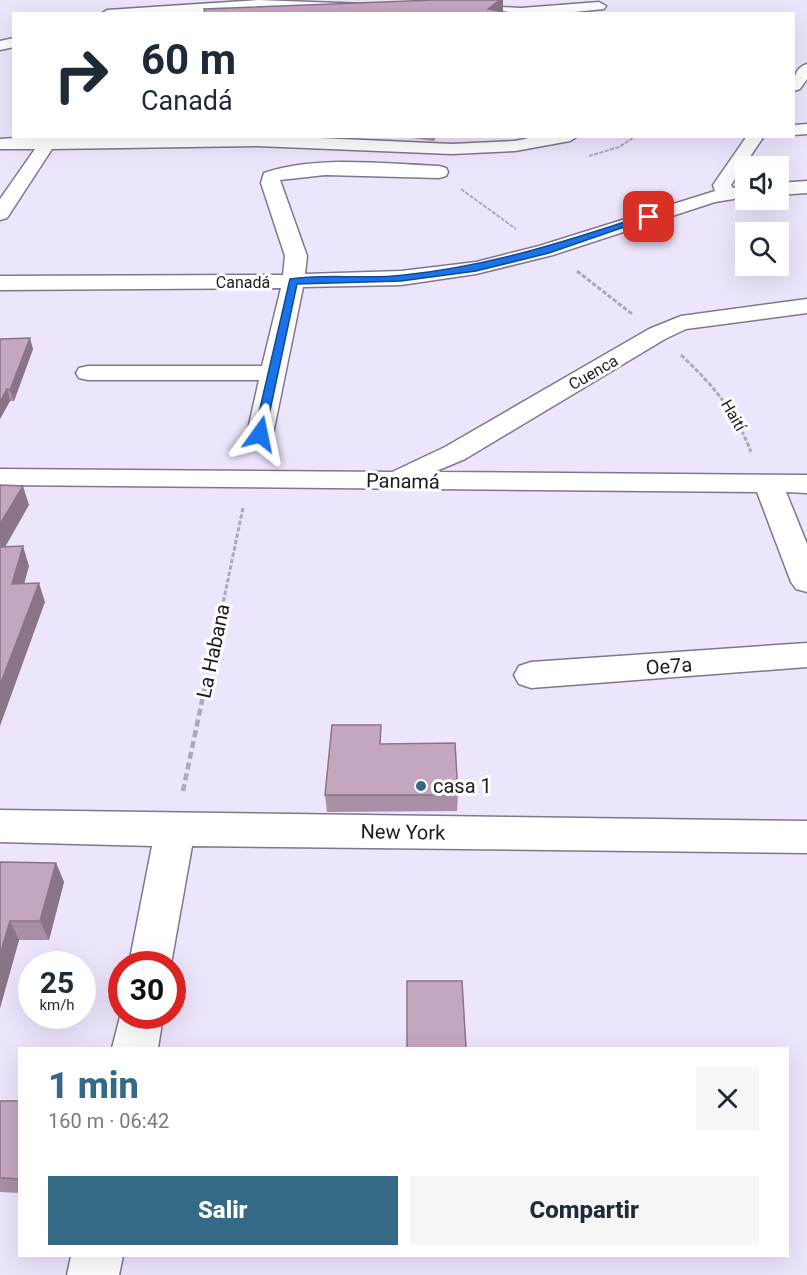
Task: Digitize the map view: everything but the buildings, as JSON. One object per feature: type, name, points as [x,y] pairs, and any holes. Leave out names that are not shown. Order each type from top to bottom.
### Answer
[{"type":"street","points":[[137,12],[273,3],[385,9]]},
{"type":"street","points":[[445,9],[498,9],[521,12],[596,3],[612,12]]},
{"type":"street","points":[[799,84],[807,69]]},
{"type":"street","points":[[0,144],[49,141],[260,139],[464,149],[515,146],[559,138]]},
{"type":"street","points":[[742,156],[755,138]]},
{"type":"street","points":[[0,214],[49,141]]},
{"type":"street","points":[[735,166],[722,185],[735,192]]},
{"type":"street","points":[[260,434],[293,281],[296,256],[270,183],[271,177],[278,172],[307,170],[446,178]]},
{"type":"street","points":[[789,188],[807,187]]},
{"type":"street","name":"Canadá","points":[[0,283],[401,278],[476,268],[546,251],[735,192]]},
{"type":"street","name":"Cuenca","points":[[393,481],[455,453],[657,334],[681,323],[807,306]]},
{"type":"street","points":[[88,373],[272,373]]},
{"type":"street","name":"Panamá","points":[[0,477],[807,484]]},
{"type":"street","points":[[768,484],[807,582]]},
{"type":"street","name":"Oe7a","points":[[531,675],[807,655]]},
{"type":"street","points":[[152,951],[178,812]]},
{"type":"street","name":"New York","points":[[0,826],[178,812],[807,837]]},
{"type":"street","points":[[135,1047],[139,1029]]},
{"type":"street","points":[[93,1275],[97,1257]]},
{"type":"path","points":[[446,178],[520,232]]},
{"type":"path","points":[[570,267],[636,318]]},
{"type":"path","name":"Haití","points":[[679,353],[725,397],[747,437],[753,458]]},
{"type":"path","name":"La Habana","points":[[178,812],[243,507]]},
{"type":"place","name":"casa 1","points":[[421,786]]},
{"type":"route","points":[[260,434],[293,281],[401,278],[476,268],[546,251],[649,217]]}]
